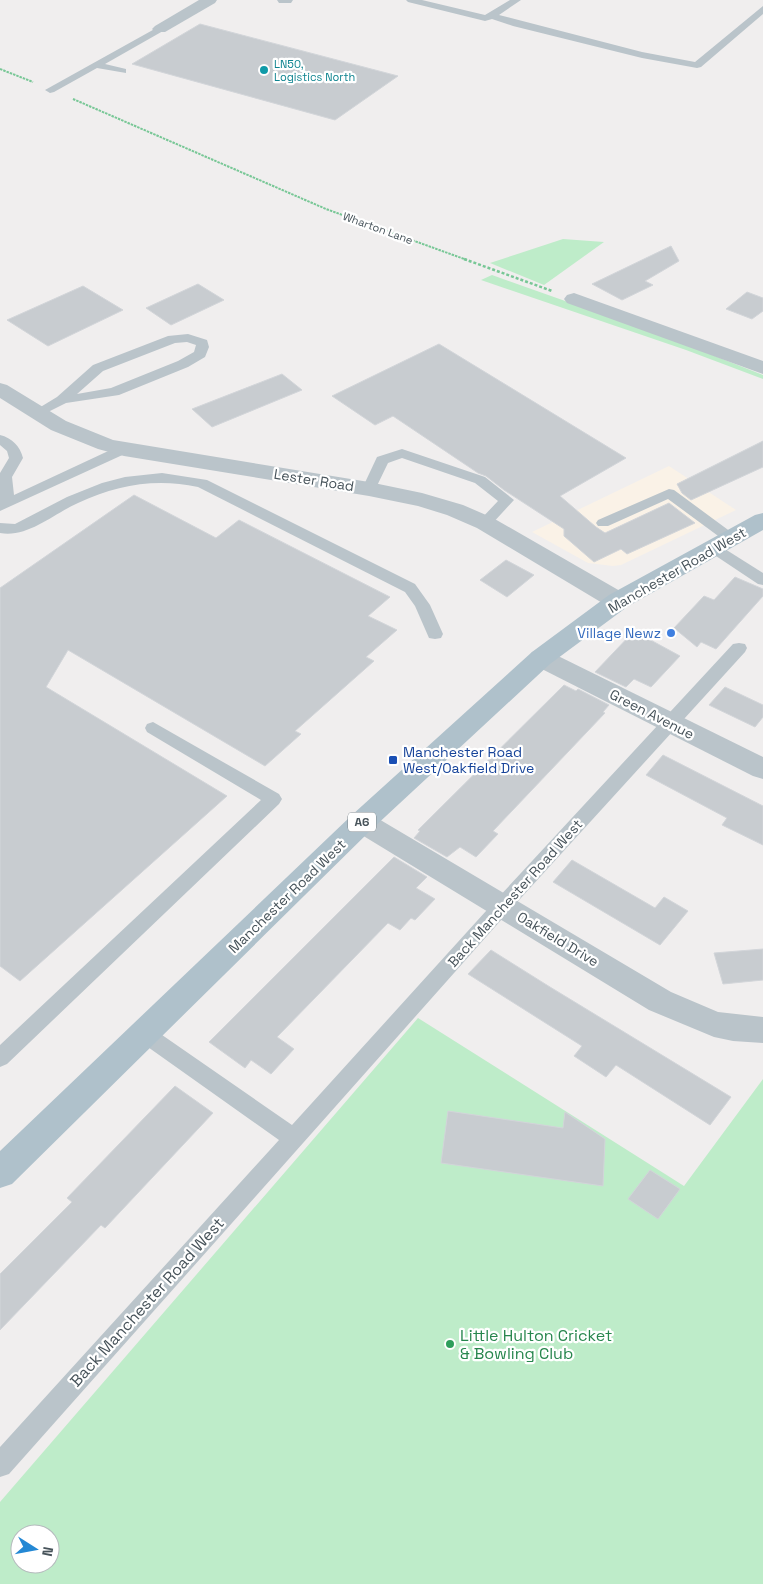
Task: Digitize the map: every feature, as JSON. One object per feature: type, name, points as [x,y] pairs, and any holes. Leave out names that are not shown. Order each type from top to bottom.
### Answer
[{"type":"main road","name":"Manchester Road West","points":[[0,1174],[362,822],[542,658],[618,602],[721,542],[763,520]]},
{"type":"street","points":[[160,29],[210,0]]},
{"type":"street","points":[[574,299],[763,368]]},
{"type":"street","name":"Lester Road","points":[[0,389],[36,414],[70,433],[94,442],[124,449],[369,489],[431,503],[485,523],[618,602]]},
{"type":"street","name":"Green Avenue","points":[[542,658],[763,769]]},
{"type":"street","name":"Oakfield Drive","points":[[362,822],[660,1001],[714,1024],[733,1028],[763,1030]]},
{"type":"lane","points":[[411,0],[481,18],[492,16],[514,2]]},
{"type":"lane","points":[[496,0],[514,2]]},
{"type":"lane","points":[[492,16],[516,24],[695,66],[701,63],[763,8]]},
{"type":"lane","points":[[50,90],[160,29]]},
{"type":"lane","points":[[98,64],[122,71]]},
{"type":"lane","points":[[36,414],[62,400],[98,368],[172,339],[188,338],[202,343],[203,347],[200,354],[183,364],[114,392],[62,400]]},
{"type":"lane","points":[[0,439],[14,449],[16,458],[5,477],[4,505],[124,449]]},
{"type":"lane","points":[[369,489],[382,460],[402,453],[480,480],[507,500],[485,523]]},
{"type":"lane","points":[[0,528],[16,529],[52,509],[90,493],[132,479],[160,476],[194,481],[224,494],[410,588],[422,605],[435,634]]},
{"type":"lane","points":[[603,523],[669,493],[763,580]]},
{"type":"lane","name":"Back Manchester Road West","points":[[0,1465],[503,905],[738,648]]},
{"type":"lane","points":[[0,1058],[272,799],[153,728]]},
{"type":"lane","points":[[145,1034],[293,1138]]},
{"type":"path","name":"Wharton Lane","points":[[0,69],[344,216],[574,299]]},
{"type":"shaded area","points":[[669,466],[736,510],[621,565],[613,566],[588,563],[532,532]]},
{"type":"green space","points":[[563,239],[604,242],[544,285],[490,263]]},
{"type":"green space","points":[[492,275],[664,336],[763,375],[763,379],[686,350],[481,280]]},
{"type":"green space","name":"Little Hulton Cricket & Bowling Club","points":[[418,1018],[684,1186],[763,1079],[763,1584],[0,1584],[0,1502]]},
{"type":"building","name":"LN50, Logistics North","points":[[200,24],[398,76],[335,120],[132,64]]},
{"type":"building","points":[[671,246],[679,261],[645,281],[653,285],[622,300],[592,284]]},
{"type":"building","points":[[198,284],[224,300],[171,325],[146,308]]},
{"type":"building","points":[[83,286],[123,310],[48,346],[7,320]]},
{"type":"building","points":[[747,292],[763,298],[763,311],[752,319],[726,309]]},
{"type":"building","points":[[439,344],[626,458],[560,496],[596,527],[605,533],[669,503],[695,523],[627,554],[621,549],[594,562],[564,536],[564,529],[393,416],[375,425],[332,396]]},
{"type":"building","points":[[282,374],[302,390],[212,427],[192,409]]},
{"type":"building","points":[[763,441],[763,467],[691,500],[682,493],[677,484]]},
{"type":"building","points":[[134,495],[216,538],[239,520],[390,597],[368,616],[397,630],[366,657],[374,661],[295,731],[301,734],[265,766],[68,650],[46,687],[227,796],[20,981],[0,966],[0,588]]},
{"type":"building","points":[[506,560],[534,575],[507,597],[480,580]]},
{"type":"building","points":[[735,577],[763,589],[763,596],[716,649],[701,642],[697,647],[674,628],[704,596],[714,600]]},
{"type":"building","points":[[634,631],[680,656],[651,687],[634,679],[626,687],[595,672]]},
{"type":"building","points":[[564,685],[576,691],[578,689],[609,705],[603,712],[605,713],[493,831],[498,834],[476,857],[460,847],[447,857],[414,838],[420,831],[418,830]]},
{"type":"building","points":[[725,687],[763,705],[763,717],[755,727],[709,705]]},
{"type":"building","points":[[663,755],[763,806],[763,845],[722,825],[727,818],[646,775]]},
{"type":"building","points":[[394,857],[427,877],[416,888],[435,899],[415,920],[411,918],[400,930],[388,923],[277,1037],[294,1049],[271,1074],[251,1060],[245,1068],[209,1042]]},
{"type":"building","points":[[572,860],[655,908],[664,897],[688,911],[660,945],[553,882]]},
{"type":"building","points":[[763,949],[763,980],[723,984],[714,953]]},
{"type":"building","points":[[491,950],[731,1097],[710,1125],[616,1065],[606,1077],[574,1056],[582,1046],[468,974]]},
{"type":"building","points":[[175,1086],[213,1113],[105,1228],[101,1225],[0,1330],[0,1274],[72,1202],[67,1198]]},
{"type":"building","points":[[448,1111],[563,1128],[565,1112],[605,1139],[603,1186],[441,1163]]},
{"type":"building","points":[[650,1170],[680,1189],[658,1219],[628,1199]]},
{"type":"place","name":"LN50, Logistics North","points":[[264,70]]},
{"type":"place","name":"Village Newz","points":[[671,633]]},
{"type":"place","name":"Manchester Road West/Oakfield Drive","points":[[393,760]]},
{"type":"place","name":"Little Hulton Cricket & Bowling Club","points":[[450,1344]]}]
